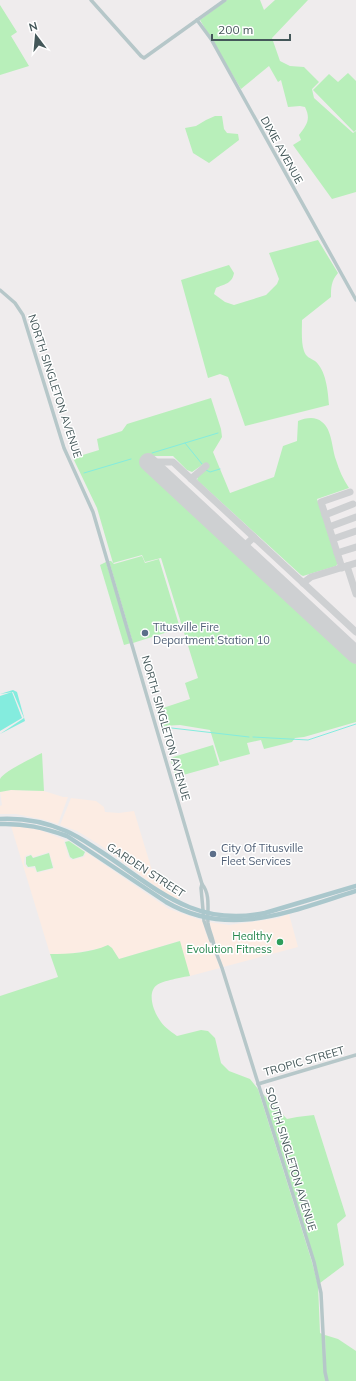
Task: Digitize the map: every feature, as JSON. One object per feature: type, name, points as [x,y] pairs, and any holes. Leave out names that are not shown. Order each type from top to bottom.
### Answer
[{"type":"main road","name":"GARDEN STREET","points":[[0,818],[14,818],[33,821],[66,831],[90,845],[178,909],[206,915],[240,921],[269,917],[356,892]]},
{"type":"main road","name":"GARDEN STREET","points":[[0,824],[29,825],[67,836],[115,867],[139,877],[177,902],[206,915],[250,916],[356,886]]},
{"type":"street","points":[[91,0],[144,58],[225,0]]},
{"type":"street","name":"DIXIE AVENUE","points":[[197,20],[210,39],[356,300]]},
{"type":"street","name":"NORTH SINGLETON AVENUE","points":[[0,290],[15,303],[24,316],[64,448],[93,512],[202,884],[205,887],[208,900],[206,915]]},
{"type":"street","name":"SOUTH SINGLETON AVENUE","points":[[206,915],[206,931],[214,948],[314,1262],[321,1293],[325,1372],[327,1381]]},
{"type":"street","name":"TROPIC STREET","points":[[258,1084],[356,1055]]},
{"type":"shaded area","points":[[227,0],[260,0],[264,10],[275,0],[308,0],[272,38],[280,61],[290,66],[304,67],[319,82],[312,89],[314,98],[353,133],[356,131],[356,192],[332,199],[293,145],[301,140],[299,135],[307,122],[307,111],[305,107],[288,107],[281,80],[278,82],[269,66],[241,89],[200,20]]},
{"type":"shaded area","points":[[0,5],[17,32],[11,36],[29,66],[0,75]]},
{"type":"shaded area","points":[[348,73],[356,81],[356,130],[354,132],[313,90],[329,74],[338,82]]},
{"type":"shaded area","points":[[215,116],[222,116],[224,129],[227,133],[238,134],[239,140],[209,163],[193,153],[185,128],[196,126]]},
{"type":"shaded area","points":[[318,240],[338,273],[331,288],[331,297],[302,320],[302,340],[306,355],[315,361],[322,370],[327,387],[329,405],[245,426],[228,377],[220,374],[208,378],[181,280],[229,265],[234,273],[233,277],[230,282],[216,288],[214,294],[225,302],[234,305],[266,295],[277,284],[279,279],[269,253]]},
{"type":"shaded area","points":[[211,398],[221,429],[222,437],[213,452],[230,493],[274,477],[283,446],[297,441],[298,421],[313,418],[322,422],[328,429],[338,467],[349,488],[317,499],[338,563],[336,566],[303,576],[301,575],[197,480],[199,474],[208,467],[205,463],[192,472],[187,470],[173,456],[150,456],[140,465],[356,664],[356,722],[304,737],[295,738],[292,742],[264,749],[261,740],[247,743],[250,754],[220,762],[210,730],[180,725],[162,726],[157,710],[190,699],[185,683],[198,678],[161,558],[145,562],[142,555],[113,563],[97,508],[73,458],[99,450],[97,439],[122,431],[127,424]]},
{"type":"shaded area","points":[[142,556],[145,563],[159,559],[180,628],[133,643],[109,561],[114,564]]},
{"type":"shaded area","points":[[106,562],[131,643],[124,645],[100,565]]},
{"type":"shaded area","points":[[13,690],[17,692],[25,721],[0,734],[24,718],[13,692],[0,694]]},
{"type":"shaded area","points":[[12,692],[22,718],[0,731],[0,696]]},
{"type":"shaded area","points":[[213,745],[219,765],[176,777],[170,758]]},
{"type":"shaded area","points":[[42,753],[44,791],[11,790],[0,792],[0,779],[2,776]]},
{"type":"shaded area","points":[[11,790],[44,791],[63,797],[68,797],[58,824],[16,814],[0,814],[0,806],[2,805],[0,792]]},
{"type":"shaded area","points":[[71,798],[96,801],[104,807],[105,812],[119,813],[134,811],[154,877],[176,884],[179,900],[171,897],[158,888],[100,845],[77,831],[60,825]]},
{"type":"shaded area","points":[[11,826],[40,830],[65,840],[64,842],[69,858],[72,860],[84,857],[86,852],[169,909],[204,921],[205,931],[220,968],[190,976],[179,941],[119,959],[112,948],[108,945],[102,948],[69,954],[50,954]],"holes":[[[49,852],[54,867],[53,869],[37,873],[34,868],[27,868],[24,865],[25,856],[31,854],[33,857]]]},
{"type":"shaded area","points":[[69,841],[85,852],[83,856],[73,859],[70,857],[65,842]]},
{"type":"shaded area","points":[[49,853],[53,868],[37,872],[35,866],[28,867],[26,864],[26,857],[31,855],[33,858]]},
{"type":"shaded area","points":[[289,914],[298,947],[223,967],[209,922],[229,925],[278,918]]},
{"type":"shaded area","points":[[180,941],[190,976],[178,978],[157,985],[152,992],[153,1006],[163,1024],[177,1036],[201,1030],[208,1031],[215,1038],[221,1063],[229,1071],[250,1079],[258,1089],[318,1285],[320,1333],[322,1334],[326,1381],[0,1381],[0,996],[58,977],[50,954],[65,954],[94,950],[108,945],[112,948],[119,959]]},
{"type":"shaded area","points":[[262,1093],[287,1119],[314,1115],[346,1216],[337,1224],[344,1265],[320,1283]]},
{"type":"shaded area","points":[[325,1335],[338,1339],[356,1351],[356,1381],[328,1381],[326,1372]]},
{"type":"waterway","points":[[152,453],[218,433]]},
{"type":"waterway","points":[[185,443],[202,464]]},
{"type":"waterway","points":[[84,473],[131,459]]},
{"type":"waterway","points":[[206,470],[210,472],[220,469]]},
{"type":"waterway","points":[[253,737],[308,740],[356,724]]},
{"type":"waterway","points":[[163,727],[249,737]]},
{"type":"taxiway","points":[[148,462],[173,462],[356,632]]},
{"type":"taxiway","points":[[191,479],[206,466]]},
{"type":"taxiway","points":[[342,568],[321,502],[350,492]]},
{"type":"taxiway","points":[[325,515],[353,504]]},
{"type":"taxiway","points":[[329,527],[356,517]]},
{"type":"taxiway","points":[[333,539],[356,531]]},
{"type":"taxiway","points":[[241,549],[254,537]]},
{"type":"taxiway","points":[[337,553],[356,547]]},
{"type":"taxiway","points":[[303,583],[311,577],[356,563]]},
{"type":"taxiway","points":[[347,566],[356,594]]},
{"type":"runway","points":[[148,462],[356,655]]},
{"type":"place","name":"Titusville Fire Department Station 10","points":[[145,633]]},
{"type":"place","name":"City Of Titusville Fleet Services","points":[[213,854]]},
{"type":"place","name":"Healthy Evolution Fitness","points":[[280,942]]}]
